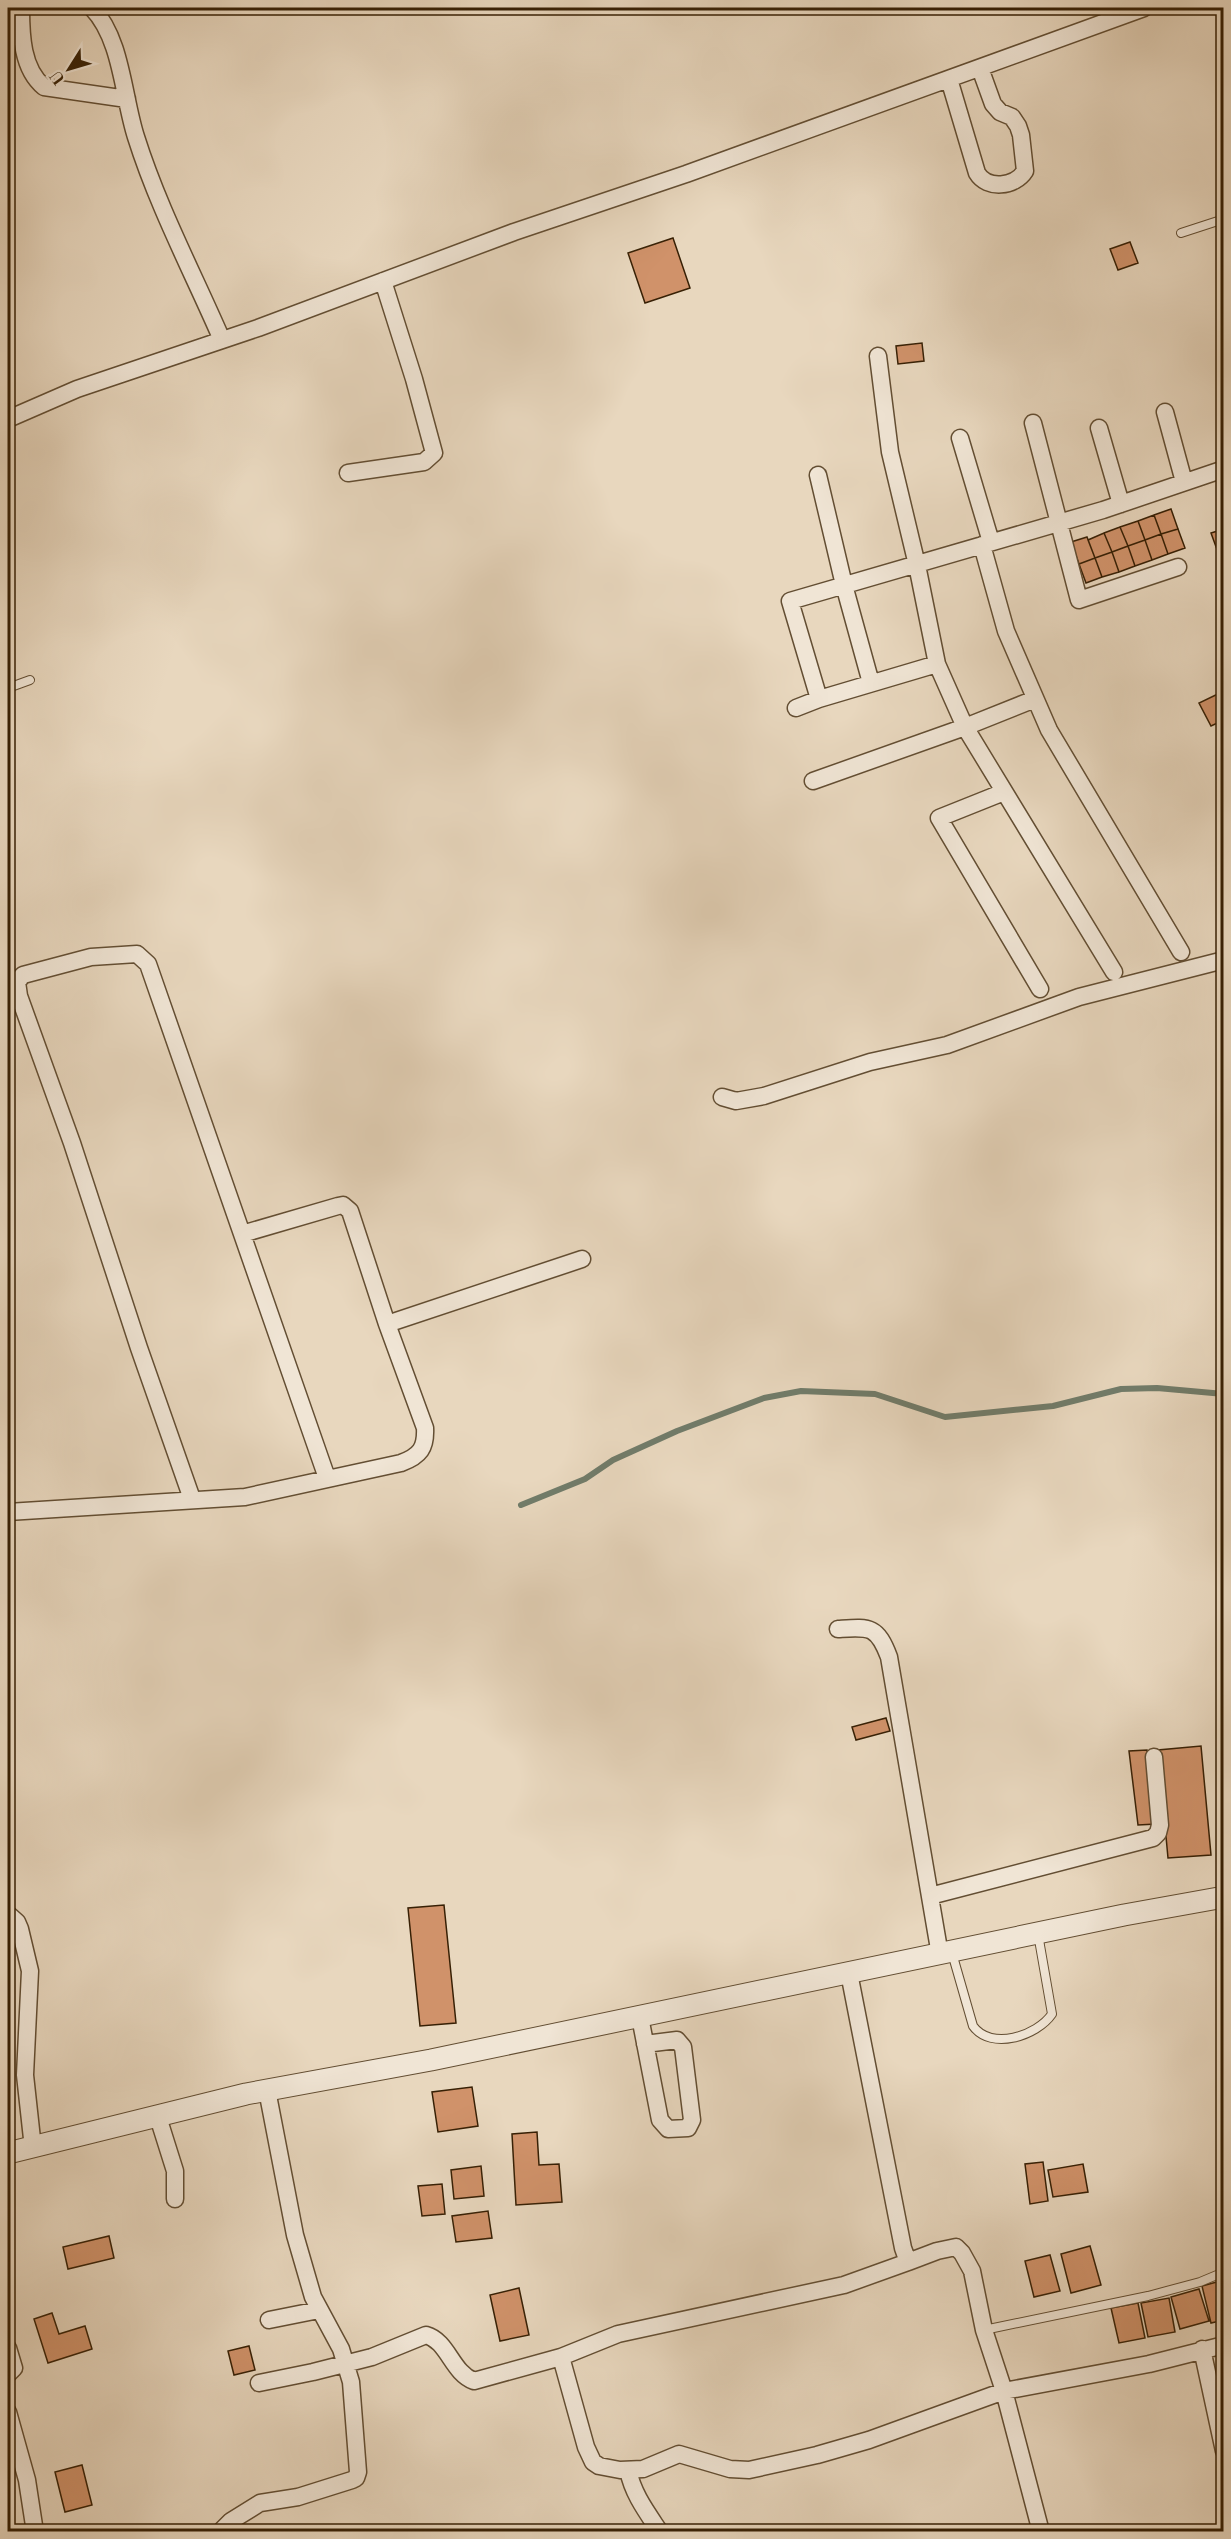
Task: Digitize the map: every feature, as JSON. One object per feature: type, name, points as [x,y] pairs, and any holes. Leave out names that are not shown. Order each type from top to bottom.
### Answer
[{"type":"street","points":[[21,8],[21,27],[28,68],[36,81],[44,87],[127,99]]},
{"type":"street","points":[[92,8],[109,32],[136,136],[157,193],[222,340]]},
{"type":"street","points":[[8,418],[77,389],[222,340],[525,228],[686,174],[980,68],[1108,14],[1144,8]]},
{"type":"street","points":[[949,79],[977,173],[981,179],[990,184],[1007,183],[1025,171],[1021,135],[1012,117],[1000,112],[993,104],[980,68]]},
{"type":"street","points":[[348,473],[424,462],[434,453],[384,281]]},
{"type":"street","points":[[878,356],[890,452],[917,565],[937,664],[965,727],[1114,972]]},
{"type":"street","points":[[1165,412],[1184,482]]},
{"type":"street","points":[[1033,423],[1079,600],[1178,567]]},
{"type":"street","points":[[1099,428],[1121,504]]},
{"type":"street","points":[[960,438],[1006,631],[1035,699],[1049,730],[1181,952]]},
{"type":"street","points":[[819,699],[790,601],[1121,504],[1224,469]]},
{"type":"street","points":[[818,475],[844,585],[872,683]]},
{"type":"street","points":[[796,708],[937,664]]},
{"type":"street","points":[[813,781],[965,727],[1035,699]]},
{"type":"street","points":[[1004,792],[939,818],[1040,989]]},
{"type":"street","points":[[192,1499],[139,1348],[72,1143],[30,1032],[19,996],[17,982],[23,975],[91,957],[123,953],[137,954],[151,972],[327,1478]]},
{"type":"street","points":[[722,1097],[736,1101],[765,1096],[870,1062],[947,1045],[1079,997],[1224,960]]},
{"type":"street","points":[[8,1512],[245,1497],[401,1463],[418,1454],[426,1442],[425,1428],[387,1324],[350,1211],[343,1205],[242,1234]]},
{"type":"street","points":[[387,1324],[582,1259]]},
{"type":"street","points":[[838,1629],[866,1627],[875,1630],[885,1644],[930,1896],[946,1954]]},
{"type":"street","points":[[930,1896],[1153,1838],[1158,1833],[1160,1825],[1154,1756]]},
{"type":"street","points":[[8,2153],[267,2090],[431,2060],[1124,1915],[1224,1898]]},
{"type":"street","points":[[8,1914],[17,1922],[20,1929],[30,1971],[25,2075],[33,2148]]},
{"type":"street","points":[[849,1973],[897,2229],[908,2262]]},
{"type":"street","points":[[640,2017],[645,2044],[660,2120],[668,2128],[688,2128],[692,2120],[683,2047],[677,2040],[645,2044]]},
{"type":"street","points":[[220,2532],[231,2521],[260,2503],[298,2497],[356,2478],[358,2472],[351,2382],[341,2349],[319,2310],[295,2235],[267,2090]]},
{"type":"street","points":[[158,2117],[175,2171],[175,2199]]},
{"type":"street","points":[[259,2383],[387,2352],[426,2335],[433,2338],[458,2369],[474,2381],[561,2357],[618,2334],[844,2285],[952,2247],[959,2249],[972,2271],[984,2330],[1004,2391],[1041,2532]]},
{"type":"street","points":[[269,2320],[319,2310]]},
{"type":"street","points":[[561,2357],[589,2455],[599,2466],[628,2470],[643,2469],[679,2454],[739,2470],[749,2470],[868,2440],[1004,2391],[1149,2364],[1224,2345]]},
{"type":"street","points":[[8,2348],[14,2368],[8,2374]]},
{"type":"street","points":[[1202,2349],[1224,2451]]},
{"type":"street","points":[[8,2412],[27,2480],[35,2532]]},
{"type":"street","points":[[628,2470],[639,2503],[660,2532]]},
{"type":"lane","points":[[1181,233],[1224,219]]},
{"type":"lane","points":[[8,688],[30,680]]},
{"type":"lane","points":[[946,1954],[973,2026],[979,2035],[992,2040],[1034,2032],[1046,2023],[1052,2014],[1038,1934]]},
{"type":"lane","points":[[984,2330],[1148,2296],[1200,2282],[1224,2272]]},
{"type":"building","points":[[673,238],[690,288],[645,303],[628,253]]},
{"type":"building","points":[[1130,242],[1138,263],[1118,270],[1110,249]]},
{"type":"building","points":[[922,343],[924,361],[898,364],[896,346]]},
{"type":"building","points":[[1171,509],[1178,529],[1161,534],[1154,515]]},
{"type":"building","points":[[1154,515],[1161,534],[1145,540],[1138,521]]},
{"type":"building","points":[[1138,521],[1145,540],[1128,546],[1120,527]]},
{"type":"building","points":[[1120,527],[1128,546],[1112,552],[1104,533]]},
{"type":"building","points":[[1178,529],[1185,548],[1168,554],[1161,534]]},
{"type":"building","points":[[1224,529],[1224,566],[1223,566],[1211,533]]},
{"type":"building","points":[[1104,533],[1112,552],[1095,558],[1088,540]]},
{"type":"building","points":[[1161,534],[1168,554],[1152,560],[1145,540]]},
{"type":"building","points":[[1087,537],[1095,558],[1079,564],[1071,542]]},
{"type":"building","points":[[1145,540],[1152,560],[1135,566],[1128,546]]},
{"type":"building","points":[[1128,546],[1135,566],[1119,572],[1112,552]]},
{"type":"building","points":[[1112,552],[1119,572],[1102,577],[1095,558]]},
{"type":"building","points":[[1095,558],[1102,577],[1086,583],[1079,564]]},
{"type":"building","points":[[1224,691],[1224,720],[1211,726],[1199,703]]},
{"type":"building","points":[[886,1718],[890,1731],[856,1740],[852,1727]]},
{"type":"building","points":[[1201,1746],[1211,1855],[1168,1858],[1158,1750]]},
{"type":"building","points":[[1147,1750],[1156,1824],[1138,1825],[1129,1751]]},
{"type":"building","points":[[444,1905],[456,2023],[420,2026],[408,1908]]},
{"type":"building","points":[[472,2087],[478,2126],[438,2132],[432,2092]]},
{"type":"building","points":[[537,2132],[539,2165],[559,2164],[562,2202],[516,2205],[512,2134]]},
{"type":"building","points":[[1043,2162],[1048,2201],[1030,2204],[1025,2164]]},
{"type":"building","points":[[1083,2164],[1088,2192],[1053,2197],[1048,2170]]},
{"type":"building","points":[[481,2166],[484,2196],[454,2199],[451,2170]]},
{"type":"building","points":[[442,2184],[445,2214],[422,2216],[418,2186]]},
{"type":"building","points":[[488,2211],[492,2238],[456,2242],[452,2216]]},
{"type":"building","points":[[109,2236],[114,2258],[68,2269],[63,2247]]},
{"type":"building","points":[[1090,2246],[1101,2285],[1071,2293],[1061,2254]]},
{"type":"building","points":[[1050,2255],[1060,2291],[1034,2297],[1025,2261]]},
{"type":"building","points":[[1224,2280],[1224,2320],[1211,2323],[1202,2286]]},
{"type":"building","points":[[519,2288],[529,2335],[500,2341],[490,2295]]},
{"type":"building","points":[[1199,2289],[1209,2321],[1180,2329],[1171,2297]]},
{"type":"building","points":[[1169,2298],[1175,2332],[1148,2337],[1141,2303]]},
{"type":"building","points":[[1138,2303],[1145,2338],[1119,2343],[1111,2308]]},
{"type":"building","points":[[52,2313],[59,2334],[85,2326],[92,2349],[48,2363],[34,2319]]},
{"type":"building","points":[[249,2346],[255,2370],[234,2375],[228,2351]]},
{"type":"building","points":[[82,2465],[92,2505],[65,2512],[55,2472]]},
{"type":"waterway","points":[[521,1505],[585,1479],[613,1460],[677,1431],[764,1398],[801,1391],[875,1394],[945,1417],[1053,1406],[1121,1389],[1157,1388],[1224,1394]]}]
